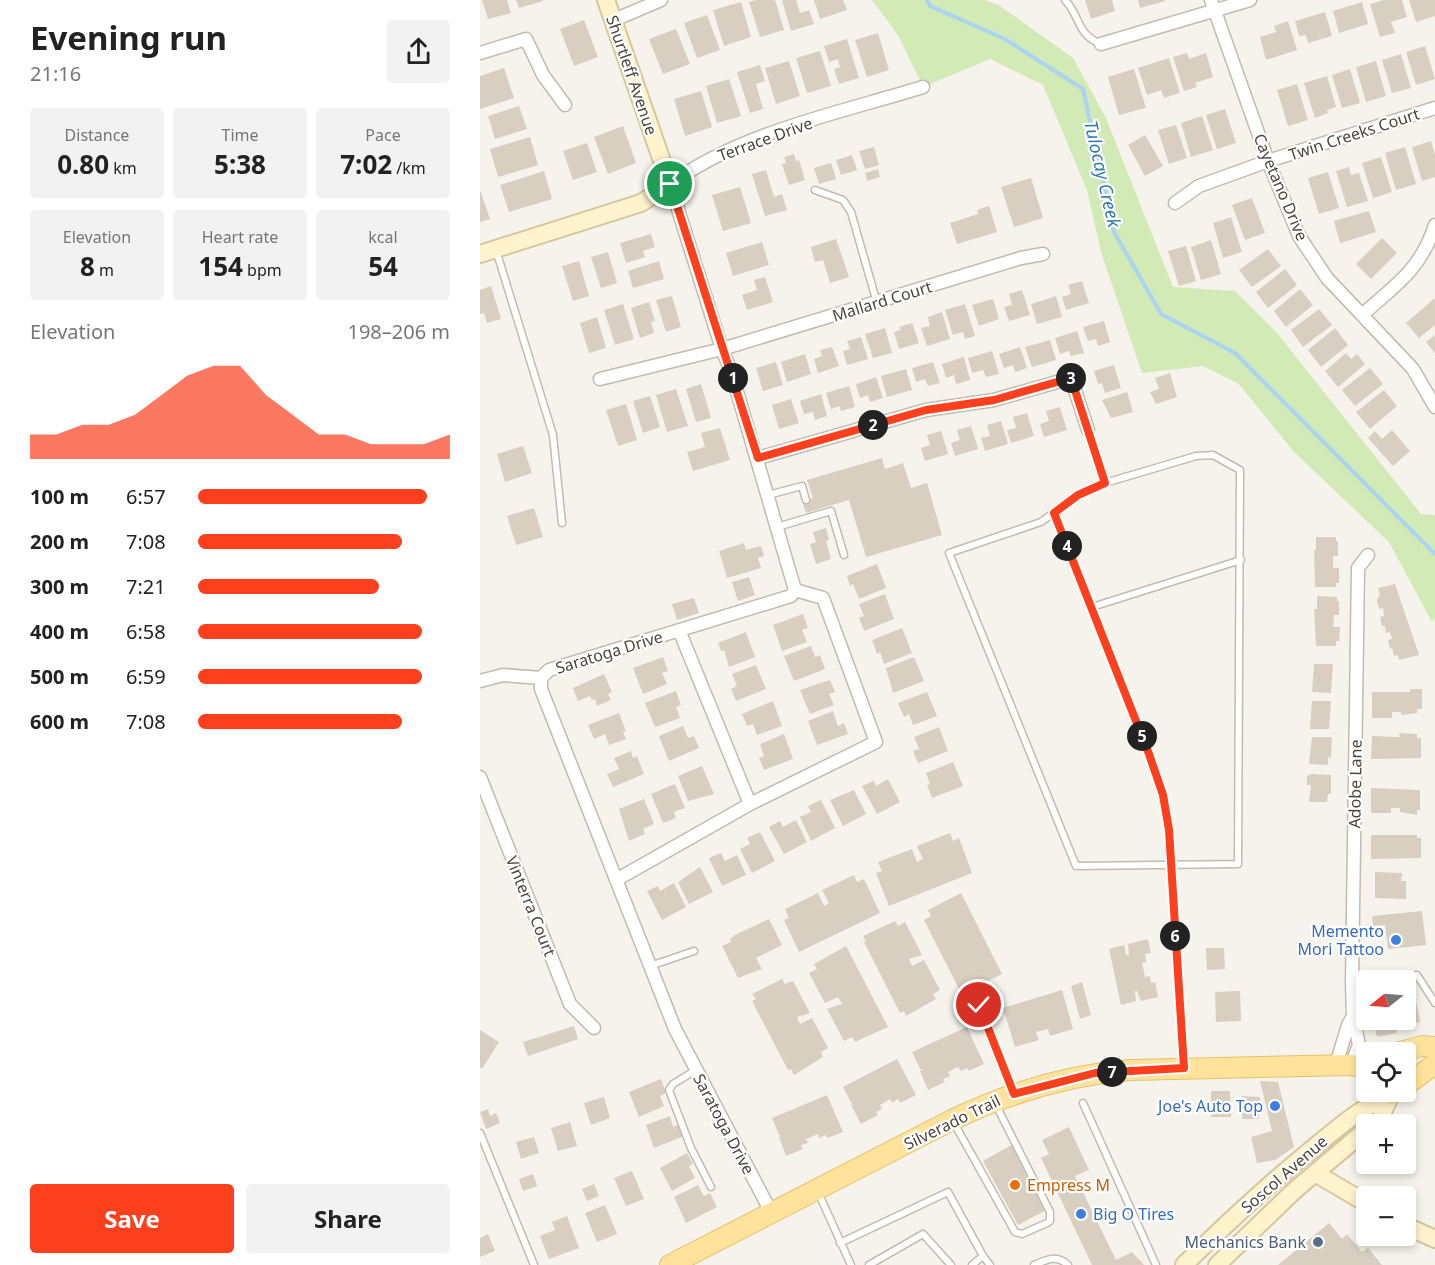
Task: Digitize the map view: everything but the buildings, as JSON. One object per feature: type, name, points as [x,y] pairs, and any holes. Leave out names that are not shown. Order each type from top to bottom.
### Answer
[{"type":"main road","name":"Shurtleff Avenue","points":[[606,0],[670,184]]},
{"type":"main road","name":"Terrace Drive","points":[[488,252],[641,203],[670,184]]},
{"type":"main road","points":[[1416,1048],[1435,1047]]},
{"type":"main road","name":"Soscol Avenue","points":[[1416,1077],[1435,1064]]},
{"type":"main road","name":"Silverado Trail","points":[[670,1265],[993,1100],[1095,1073],[1184,1068],[1355,1065]]},
{"type":"main road","name":"Soscol Avenue","points":[[1184,1265],[1251,1202],[1331,1134],[1374,1102]]},
{"type":"main road","name":"Soscol Avenue","points":[[1216,1265],[1315,1173],[1356,1138]]},
{"type":"main road","points":[[1315,1173],[1356,1197]]},
{"type":"main road","points":[[1416,1230],[1435,1239]]},
{"type":"street","points":[[614,20],[661,0]]},
{"type":"street","points":[[1101,44],[1213,5],[1250,0]]},
{"type":"street","name":"Cayetano Drive","points":[[1213,5],[1268,161],[1299,237],[1327,278],[1413,369],[1435,407]]},
{"type":"street","points":[[480,53],[526,39],[543,75],[565,105]]},
{"type":"street","name":"Terrace Drive","points":[[670,184],[693,167],[767,135],[923,87]]},
{"type":"street","name":"Twin Creeks Court","points":[[1175,204],[1199,186],[1268,161],[1435,108]]},
{"type":"street","points":[[616,880],[750,804],[876,742],[823,598],[795,590],[758,458],[722,349],[692,246],[670,184]]},
{"type":"street","points":[[1363,314],[1414,269],[1429,243],[1435,225]]},
{"type":"street","name":"Mallard Court","points":[[600,379],[722,349],[1021,258],[1043,254]]},
{"type":"street","points":[[758,458],[926,410],[994,400],[1071,378],[1088,430]]},
{"type":"street","name":"Adobe Lane","points":[[1355,1065],[1359,1045],[1353,1016],[1352,982],[1358,568],[1368,555]]},
{"type":"street","name":"Saratoga Drive","points":[[771,1212],[675,1029],[541,689],[541,678],[549,670],[791,596],[795,590]]},
{"type":"street","points":[[679,630],[750,804]]},
{"type":"street","points":[[480,681],[503,675],[541,678]]},
{"type":"street","name":"Vinterra Court","points":[[480,777],[570,1004],[594,1028]]},
{"type":"lane","points":[[1065,0],[1073,9],[1079,28],[1089,39],[1101,44]]},
{"type":"lane","points":[[815,190],[843,200],[851,212],[877,303]]},
{"type":"lane","points":[[488,252],[554,435],[562,523]]},
{"type":"lane","points":[[1088,430],[1105,483]]},
{"type":"lane","points":[[1213,455],[1240,470],[1238,864],[1076,866],[949,553],[1041,522],[1054,513],[1078,495],[1105,483],[1196,456],[1213,455]]},
{"type":"lane","points":[[768,495],[802,486],[806,500]]},
{"type":"lane","points":[[777,527],[810,515],[831,511],[844,555]]},
{"type":"lane","points":[[1054,513],[1163,795],[1169,830],[1184,1068]]},
{"type":"lane","points":[[1092,608],[1241,560]]},
{"type":"lane","points":[[650,966],[694,951]]},
{"type":"lane","points":[[1352,982],[1417,975],[1435,1003]]},
{"type":"lane","points":[[979,1005],[1014,1094]]},
{"type":"lane","points":[[696,1070],[669,1089],[691,1148],[711,1187]]},
{"type":"lane","points":[[952,1120],[1015,1232],[1022,1234],[1047,1223],[1050,1221],[1050,1212],[993,1100]]},
{"type":"lane","points":[[1083,1103],[1156,1265]]},
{"type":"lane","points":[[480,1133],[534,1265]]},
{"type":"lane","points":[[817,1190],[850,1265]]},
{"type":"lane","points":[[840,1244],[948,1192],[990,1265]]},
{"type":"lane","points":[[869,1265],[923,1234],[951,1265]]},
{"type":"lane","points":[[972,1265],[983,1256]]},
{"type":"lane","points":[[1034,1265],[1052,1258],[1065,1261],[1068,1265]]},
{"type":"green space","points":[[872,0],[985,0],[1000,6],[1073,58],[1106,118],[1173,287],[1235,291],[1277,333],[1421,514],[1435,515],[1435,618],[1432,622],[1389,542],[1293,451],[1239,384],[1203,366],[1142,373],[1101,252],[1087,190],[1043,85],[990,59],[923,87],[898,35]]},
{"type":"waterway","name":"Tulocay Creek","points":[[927,0],[930,6],[1005,39],[1083,89],[1114,232],[1161,314],[1235,353],[1435,554]]},
{"type":"place","name":"Memento Mori Tattoo","points":[[1396,940]]},
{"type":"place","name":"Joe's Auto Top","points":[[1275,1106]]},
{"type":"place","name":"Empress M","points":[[1015,1185]]},
{"type":"place","name":"Big O Tires","points":[[1081,1214]]},
{"type":"place","name":"Mechanics Bank","points":[[1318,1242]]},
{"type":"route","points":[[670,184],[692,246],[705,297],[758,458],[926,410],[994,400],[1071,378],[1105,483],[1078,495],[1054,513],[1163,795],[1169,830],[1184,1068],[1095,1073],[1014,1094],[979,1005]]}]
